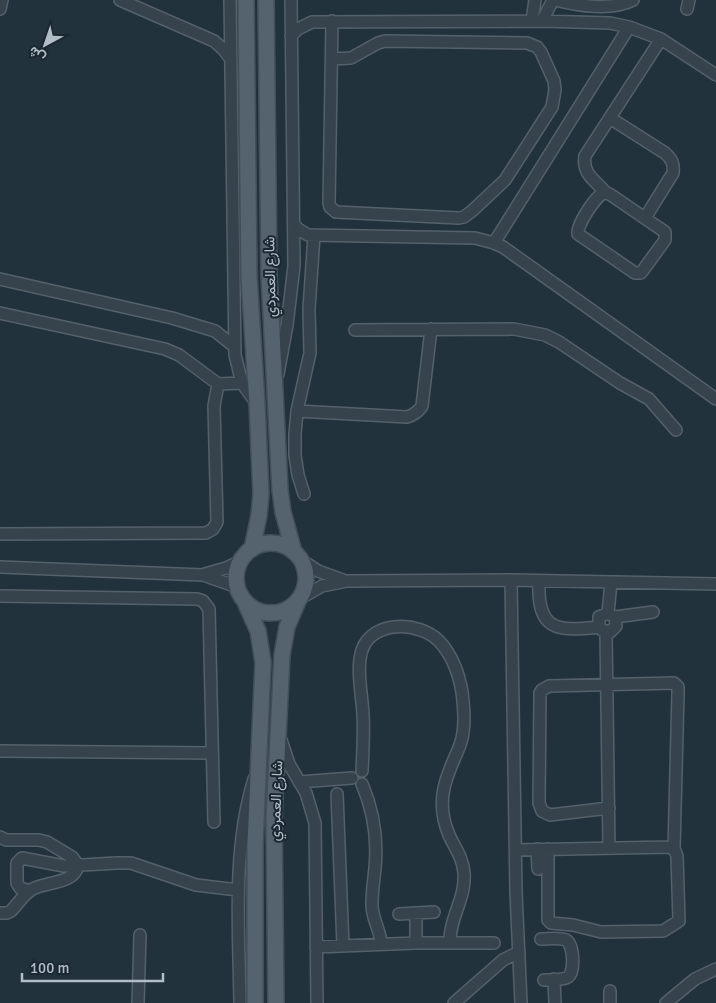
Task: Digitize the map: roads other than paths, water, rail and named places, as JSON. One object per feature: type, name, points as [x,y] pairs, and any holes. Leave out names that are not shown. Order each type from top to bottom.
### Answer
[{"type":"main road","name":"شارع العمردي","points":[[246,0],[249,276],[261,494],[252,549]]},
{"type":"main road","name":"شارع العمردي","points":[[266,0],[269,274],[274,388],[283,512],[298,556]]},
{"type":"main road","points":[[264,544],[276,544],[289,548],[298,556],[306,573],[306,580],[303,593],[298,600],[286,610],[272,613],[258,610],[246,602],[237,587],[236,574],[241,561],[252,549],[264,544]]},
{"type":"main road","name":"شارع العمردي","points":[[276,1003],[274,842],[283,645],[290,618],[298,600]]},
{"type":"main road","name":"شارع العمردي","points":[[246,602],[258,631],[263,662],[255,881],[255,1003]]},
{"type":"street","points":[[0,9],[2,0]]},
{"type":"street","points":[[120,0],[209,39],[223,49],[230,58]]},
{"type":"street","points":[[230,0],[236,364],[242,383],[257,404]]},
{"type":"street","points":[[534,0],[537,21]]},
{"type":"street","points":[[537,21],[554,0],[591,6],[617,6],[633,0]]},
{"type":"street","points":[[274,388],[292,294],[294,251],[291,5]]},
{"type":"street","points":[[291,5],[301,18],[312,22],[537,21],[610,23],[629,27],[661,39],[716,75]]},
{"type":"street","points":[[332,21],[329,204],[333,210],[341,213],[459,218],[469,215],[512,171],[548,116],[554,99],[554,81],[544,56],[537,47],[527,43],[385,41],[351,58],[332,59]]},
{"type":"street","points":[[209,39],[217,38],[224,33],[230,22]]},
{"type":"street","points":[[291,36],[298,29],[312,22]]},
{"type":"street","points":[[494,243],[629,27]]},
{"type":"street","points":[[605,192],[599,196],[577,228],[578,234],[637,274],[643,272],[665,240],[664,232],[605,192],[589,176],[585,170],[584,163],[585,156],[661,39]]},
{"type":"street","points":[[610,118],[665,153],[671,158],[674,165],[673,173],[646,218]]},
{"type":"street","points":[[294,224],[302,232],[314,235],[475,238],[504,247],[716,399]]},
{"type":"street","points":[[294,251],[303,241],[314,235]]},
{"type":"street","points":[[304,494],[298,475],[295,455],[295,434],[310,353],[308,308],[314,235]]},
{"type":"street","points":[[0,279],[135,308],[172,318],[215,331],[235,347]]},
{"type":"street","points":[[0,313],[165,348],[179,355],[218,384],[242,383]]},
{"type":"street","points":[[215,331],[226,329],[234,322]]},
{"type":"street","points":[[355,330],[514,328],[545,335],[559,342],[620,383],[649,399],[676,430]]},
{"type":"street","points":[[298,411],[413,415],[422,406],[431,329]]},
{"type":"street","points":[[0,534],[206,533],[211,531],[216,522],[214,406],[218,384]]},
{"type":"street","points":[[298,556],[328,575],[347,581]]},
{"type":"street","points":[[203,575],[241,561]]},
{"type":"street","points":[[0,567],[203,575],[237,587]]},
{"type":"street","points":[[511,580],[520,1003]]},
{"type":"street","points":[[298,600],[322,586],[347,581],[511,580],[716,584]]},
{"type":"street","points":[[539,581],[538,601],[540,609],[551,623],[566,630],[614,630],[617,621],[612,615],[611,582]]},
{"type":"street","points":[[0,596],[197,599],[203,601],[209,608],[214,822]]},
{"type":"street","points":[[609,848],[607,684],[600,617],[653,612]]},
{"type":"street","points":[[299,782],[366,782],[367,778],[362,771],[364,735],[360,665],[362,649],[372,635],[390,627],[410,628],[430,634],[439,641],[454,665],[462,693],[464,720],[460,744],[445,781],[442,809],[449,836],[462,860],[464,875],[463,894],[452,923],[450,943]]},
{"type":"street","points":[[542,849],[549,922],[553,924],[573,924],[601,932],[663,931],[678,922],[678,856],[674,849],[678,687],[671,682],[549,686],[540,693],[539,802],[542,811],[550,815],[609,808]]},
{"type":"street","points":[[279,734],[289,764],[310,803],[315,822],[317,1003]]},
{"type":"street","points":[[0,751],[212,753]]},
{"type":"street","points":[[240,1003],[238,890],[240,860],[248,805],[258,768]]},
{"type":"street","points":[[357,781],[372,811],[376,833],[372,903],[381,944]]},
{"type":"street","points":[[337,794],[343,946]]},
{"type":"street","points":[[0,837],[6,840],[46,842],[72,857],[78,865],[76,872],[71,876],[30,891],[11,911],[0,913]]},
{"type":"street","points":[[516,850],[667,847],[674,849]]},
{"type":"street","points":[[538,869],[542,849]]},
{"type":"street","points":[[30,891],[17,885],[17,863],[19,859],[24,858],[59,866],[117,862],[131,863],[196,885],[238,890]]},
{"type":"street","points":[[399,914],[434,912]]},
{"type":"street","points":[[416,913],[416,943]]},
{"type":"street","points":[[138,1003],[140,934]]},
{"type":"street","points":[[541,939],[562,939],[568,942],[572,948],[571,974],[563,979],[549,980],[555,1003]]},
{"type":"street","points":[[316,947],[416,943],[494,943]]},
{"type":"street","points":[[454,1003],[503,960],[519,952]]},
{"type":"street","points":[[666,1003],[695,979],[716,969]]}]
